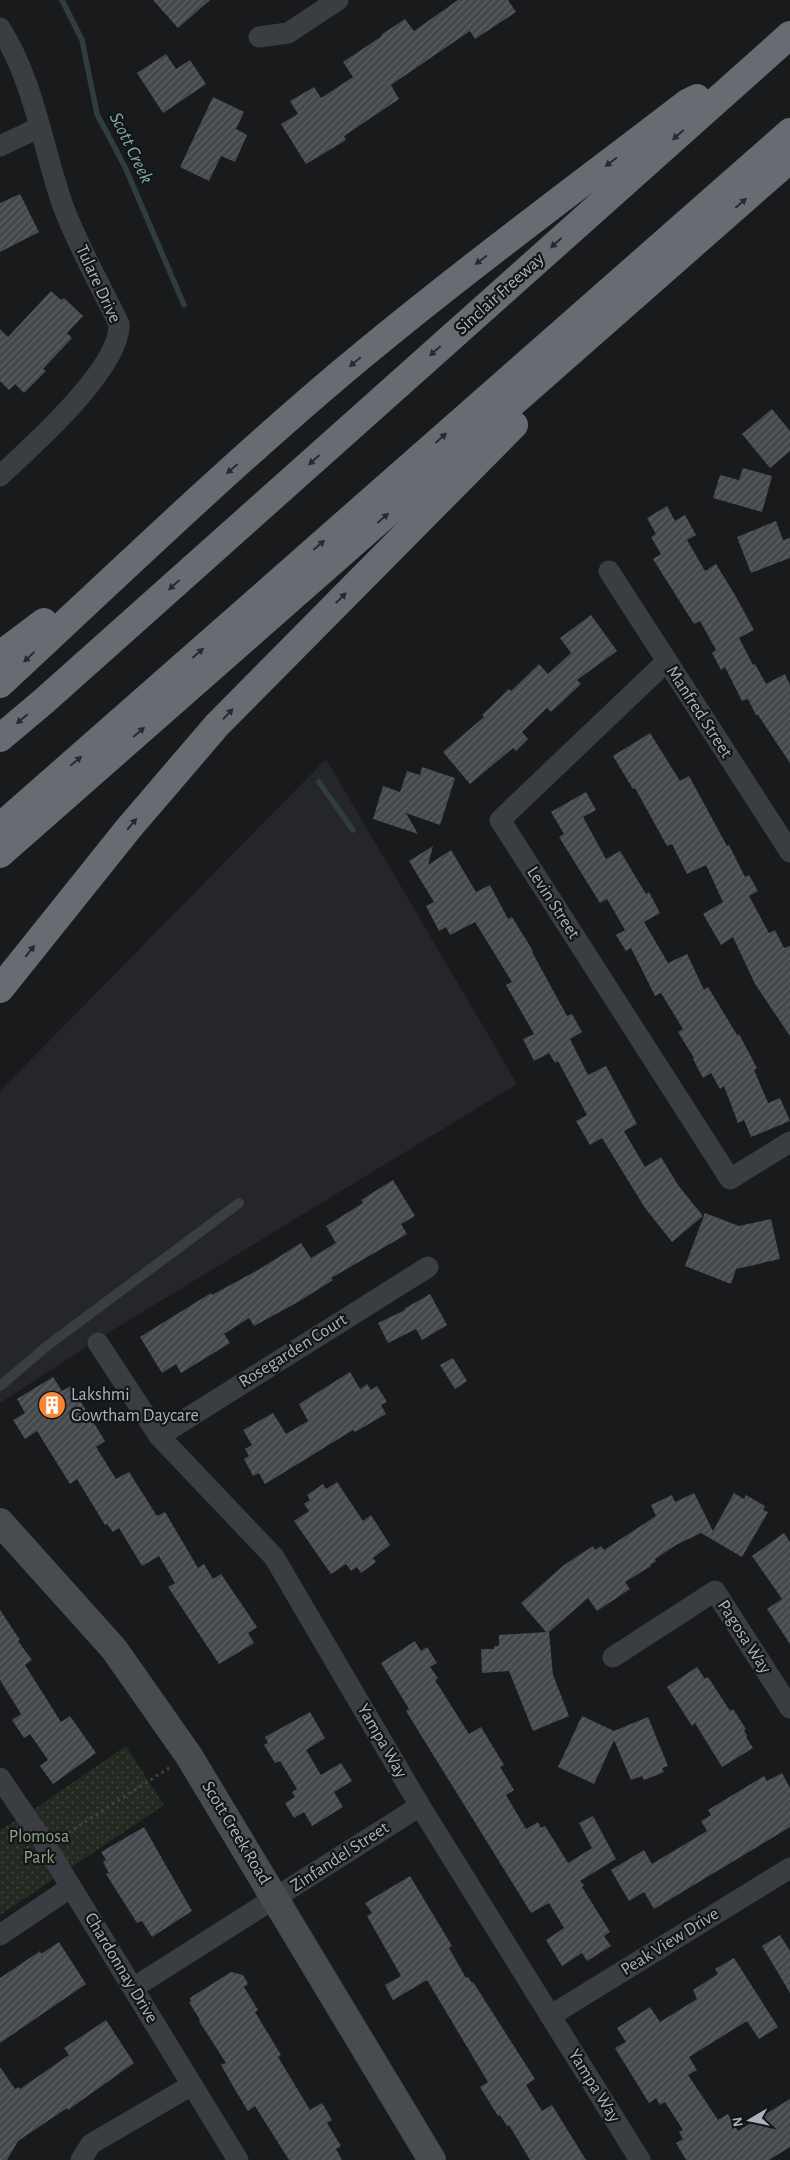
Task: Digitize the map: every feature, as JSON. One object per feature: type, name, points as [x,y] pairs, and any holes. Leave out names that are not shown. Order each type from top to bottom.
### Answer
[{"type":"highway","name":"Sinclair Freeway","points":[[0,738],[44,701],[790,35]]},
{"type":"highway","points":[[0,684],[192,504],[339,375],[458,278],[687,104],[753,67]]},
{"type":"highway","points":[[0,854],[12,830],[38,792],[99,742],[302,560],[790,132]]},
{"type":"highway","points":[[12,830],[268,620],[790,159]]},
{"type":"highway","points":[[0,989],[128,829],[217,724],[704,235]]},
{"type":"highway","points":[[0,655],[192,504]]},
{"type":"main road","name":"Scott Creek Road","points":[[2,1526],[114,1649],[189,1756],[432,2160]]},
{"type":"street","points":[[259,37],[288,33],[338,0]]},
{"type":"street","points":[[0,28],[20,65],[40,126],[0,146]]},
{"type":"street","name":"Tulare Drive","points":[[0,476],[52,427],[93,380],[112,351],[120,333],[119,324],[80,246],[62,204],[40,126]]},
{"type":"street","name":"Manfred Street","points":[[609,571],[790,852]]},
{"type":"street","name":"Levin Street","points":[[667,661],[500,820],[730,1179],[790,1142]]},
{"type":"street","name":"Rosegarden Court","points":[[159,1436],[428,1267]]},
{"type":"street","name":"Yampa Way","points":[[98,1343],[159,1436],[274,1557],[420,1806],[640,2160]]},
{"type":"street","name":"Pagosa Way","points":[[613,1657],[715,1591],[790,1708]]},
{"type":"street","name":"Chardonnay Drive","points":[[0,1778],[46,1846],[238,2160]]},
{"type":"street","name":"Zinfandel Street","points":[[133,1988],[420,1806]]},
{"type":"street","name":"Peak View Drive","points":[[550,2016],[790,1868]]},
{"type":"street","points":[[0,1935],[71,1887]]},
{"type":"street","points":[[81,2160],[91,2144],[192,2085]]},
{"type":"lane","points":[[0,1386],[47,1346],[240,1203]]},
{"type":"path","points":[[46,1846],[189,1756]]},
{"type":"shaded area","points":[[326,759],[517,1084],[108,1333],[0,1403],[0,1091]]},
{"type":"green space","name":"Plomosa Park","points":[[126,1746],[164,1805],[0,1915],[0,1830],[39,1806]]},
{"type":"building","points":[[153,0],[210,0],[178,28]]},
{"type":"building","points":[[458,0],[508,0],[516,12],[475,39],[470,31],[391,85],[399,99],[344,136],[346,140],[306,164],[281,124],[298,114],[290,101],[314,87],[321,98],[353,77],[343,62],[405,19],[414,31]]},
{"type":"building","points":[[166,54],[176,69],[190,60],[206,84],[163,113],[137,73]]},
{"type":"building","points":[[213,97],[244,112],[236,129],[247,135],[235,162],[221,156],[209,181],[180,167]]},
{"type":"building","points":[[20,194],[39,232],[0,252],[0,203]]},
{"type":"building","points":[[51,291],[61,300],[64,298],[83,316],[67,333],[72,338],[43,369],[46,371],[24,393],[15,384],[9,390],[0,381],[0,329],[8,337]]},
{"type":"building","points":[[772,409],[790,431],[790,451],[770,468],[742,434]]},
{"type":"building","points":[[743,468],[772,476],[762,512],[713,498],[720,475],[739,480]]},
{"type":"building","points":[[667,506],[675,521],[685,515],[696,535],[687,540],[705,571],[716,564],[735,595],[754,630],[739,638],[753,665],[755,664],[766,684],[785,674],[790,685],[790,763],[758,715],[756,715],[748,699],[742,701],[725,667],[721,670],[712,653],[716,650],[700,621],[694,624],[653,559],[661,554],[651,537],[656,534],[647,518]]},
{"type":"building","points":[[776,521],[783,540],[790,538],[790,558],[751,573],[737,537]]},
{"type":"building","points":[[591,615],[617,651],[577,680],[581,684],[551,712],[547,708],[522,732],[528,739],[516,751],[513,748],[470,784],[443,752],[484,717],[482,715],[539,664],[548,674],[571,653],[560,638]]},
{"type":"building","points":[[650,733],[680,781],[689,776],[727,846],[729,845],[745,877],[749,875],[758,891],[749,896],[769,933],[775,930],[784,948],[790,946],[790,1036],[755,984],[733,937],[721,945],[703,914],[723,902],[706,865],[687,874],[672,844],[667,846],[635,788],[633,789],[613,756]]},
{"type":"building","points":[[422,767],[455,778],[440,825],[406,813],[418,834],[373,819],[383,786],[400,792],[407,771],[420,775]]},
{"type":"building","points":[[586,792],[596,810],[583,817],[606,859],[620,851],[646,894],[649,892],[660,913],[644,922],[668,963],[687,954],[704,990],[708,987],[737,1035],[739,1034],[757,1068],[754,1070],[768,1103],[780,1098],[790,1121],[751,1137],[744,1120],[738,1123],[724,1086],[720,1089],[711,1073],[703,1078],[694,1058],[678,1032],[683,1029],[661,993],[655,996],[631,948],[626,951],[616,935],[625,930],[607,899],[600,903],[559,837],[564,834],[551,812]]},
{"type":"building","points":[[433,846],[428,865],[451,850],[476,892],[490,885],[508,919],[512,917],[533,951],[567,1016],[572,1014],[582,1032],[570,1039],[588,1075],[606,1066],[637,1124],[624,1131],[645,1167],[661,1157],[678,1185],[703,1216],[672,1242],[645,1208],[602,1138],[590,1145],[576,1121],[587,1115],[558,1061],[555,1063],[549,1053],[534,1061],[523,1039],[534,1034],[506,985],[512,982],[475,922],[450,935],[446,927],[439,931],[426,906],[434,902],[409,861]]},
{"type":"building","points":[[393,1180],[415,1216],[401,1224],[407,1234],[331,1278],[333,1280],[298,1302],[254,1326],[249,1318],[224,1334],[230,1343],[181,1373],[176,1364],[162,1373],[140,1337],[211,1293],[212,1295],[258,1270],[301,1243],[311,1258],[336,1243],[326,1226],[363,1203],[361,1200]]},
{"type":"building","points":[[705,1213],[739,1226],[771,1219],[780,1259],[736,1269],[731,1284],[685,1266]]},
{"type":"building","points":[[430,1294],[447,1325],[422,1340],[416,1329],[388,1343],[378,1323],[405,1310]]},
{"type":"building","points":[[453,1358],[467,1381],[455,1389],[440,1365]]},
{"type":"building","points":[[350,1372],[360,1389],[367,1384],[371,1390],[377,1386],[387,1402],[381,1405],[386,1414],[355,1432],[353,1430],[265,1484],[259,1473],[253,1476],[244,1459],[249,1456],[245,1449],[252,1445],[243,1430],[273,1413],[286,1434],[308,1421],[299,1404]]},
{"type":"building","points":[[53,1377],[62,1391],[71,1386],[105,1441],[96,1447],[116,1479],[129,1472],[157,1516],[165,1512],[198,1568],[204,1564],[213,1579],[221,1574],[257,1627],[248,1633],[254,1643],[219,1664],[168,1587],[175,1583],[159,1556],[142,1566],[119,1528],[113,1532],[107,1524],[105,1525],[77,1479],[70,1484],[37,1431],[25,1439],[13,1420],[25,1413],[17,1399]]},
{"type":"building","points":[[337,1482],[363,1521],[371,1515],[390,1545],[373,1558],[376,1562],[361,1573],[357,1567],[351,1571],[346,1564],[331,1574],[294,1521],[309,1511],[304,1504],[310,1500],[307,1495],[323,1484],[326,1489]]},
{"type":"building","points":[[694,1493],[713,1531],[734,1493],[744,1499],[746,1495],[765,1506],[763,1510],[768,1512],[742,1557],[701,1533],[676,1545],[655,1559],[656,1561],[651,1566],[625,1582],[630,1589],[597,1611],[588,1598],[549,1632],[553,1675],[569,1716],[533,1731],[509,1671],[482,1673],[481,1649],[494,1649],[494,1646],[499,1646],[499,1635],[546,1632],[521,1603],[564,1565],[593,1546],[595,1550],[601,1546],[604,1550],[656,1516],[651,1505],[672,1495],[675,1502]]},
{"type":"building","points":[[784,1533],[790,1542],[790,1644],[767,1609],[782,1599],[752,1556]]},
{"type":"building","points":[[0,1610],[20,1640],[18,1641],[32,1660],[25,1665],[61,1722],[70,1716],[96,1753],[53,1784],[40,1766],[48,1760],[30,1734],[24,1738],[12,1720],[21,1714],[0,1680]]},
{"type":"building","points":[[415,1641],[421,1651],[427,1647],[437,1663],[430,1667],[438,1678],[435,1680],[469,1734],[481,1727],[504,1765],[500,1767],[514,1790],[506,1795],[526,1829],[538,1822],[541,1828],[545,1826],[568,1863],[592,1848],[579,1823],[593,1816],[616,1859],[580,1881],[610,1932],[604,1936],[611,1946],[587,1961],[582,1953],[562,1966],[546,1940],[564,1928],[549,1903],[531,1913],[406,1711],[409,1709],[381,1663]]},
{"type":"building","points":[[697,1667],[705,1679],[708,1677],[730,1711],[733,1709],[746,1729],[744,1730],[746,1737],[753,1748],[722,1767],[695,1723],[692,1726],[667,1687]]},
{"type":"building","points":[[310,1712],[325,1738],[306,1750],[321,1775],[341,1763],[352,1781],[334,1792],[343,1807],[312,1826],[304,1812],[294,1818],[285,1803],[295,1797],[292,1792],[297,1789],[280,1761],[275,1763],[264,1745],[268,1743],[265,1737]]},
{"type":"building","points":[[582,1716],[614,1731],[648,1717],[668,1766],[662,1768],[664,1772],[644,1780],[642,1776],[631,1780],[614,1740],[594,1784],[558,1767]]},
{"type":"building","points":[[782,1773],[790,1788],[790,1827],[654,1909],[644,1892],[629,1901],[611,1870],[644,1850],[652,1864],[707,1831],[701,1821],[711,1815],[708,1810],[764,1776],[767,1781]]},
{"type":"building","points":[[144,1827],[192,1911],[152,1937],[142,1921],[137,1923],[106,1874],[109,1873],[103,1862],[106,1860],[101,1852]]},
{"type":"building","points":[[410,1876],[452,1946],[449,1948],[466,1978],[468,1977],[473,1982],[535,2079],[526,2085],[542,2111],[552,2105],[586,2160],[530,2160],[509,2125],[507,2126],[500,2115],[498,2116],[480,2087],[488,2082],[427,1980],[393,2000],[385,1985],[401,1976],[367,1916],[372,1913],[365,1903]]},
{"type":"building","points":[[780,1935],[790,1951],[790,1993],[762,1946]]},
{"type":"building","points":[[59,1942],[86,1984],[0,2043],[0,1978],[40,1951],[41,1954]]},
{"type":"building","points":[[734,1958],[778,2027],[759,2039],[747,2021],[689,2057],[697,2070],[688,2075],[718,2120],[728,2114],[738,2131],[790,2099],[790,2147],[769,2160],[686,2160],[676,2143],[683,2139],[679,2132],[683,2130],[665,2102],[660,2105],[656,2098],[649,2103],[615,2048],[626,2042],[617,2028],[650,2007],[660,2022],[697,1999],[693,1990],[718,1974],[715,1969]]},
{"type":"building","points":[[231,1972],[243,1975],[248,1984],[244,1987],[258,2010],[255,2012],[281,2055],[278,2057],[310,2110],[322,2103],[332,2120],[327,2123],[341,2146],[336,2149],[342,2160],[289,2160],[255,2106],[248,2111],[237,2093],[221,2065],[226,2063],[189,2002],[191,2001],[190,1998]]},
{"type":"building","points":[[106,2020],[134,2063],[68,2110],[67,2108],[18,2141],[7,2160],[0,2160],[0,2067],[15,2089],[18,2087],[20,2089],[69,2055],[64,2048]]},
{"type":"waterway","name":"Scott Creek","points":[[62,0],[82,40],[97,114],[125,167],[184,305]]},
{"type":"waterway","name":"Scott Creek","points":[[319,782],[353,830]]},
{"type":"place","name":"Lakshmi Gowtham Daycare","points":[[52,1405]]}]
